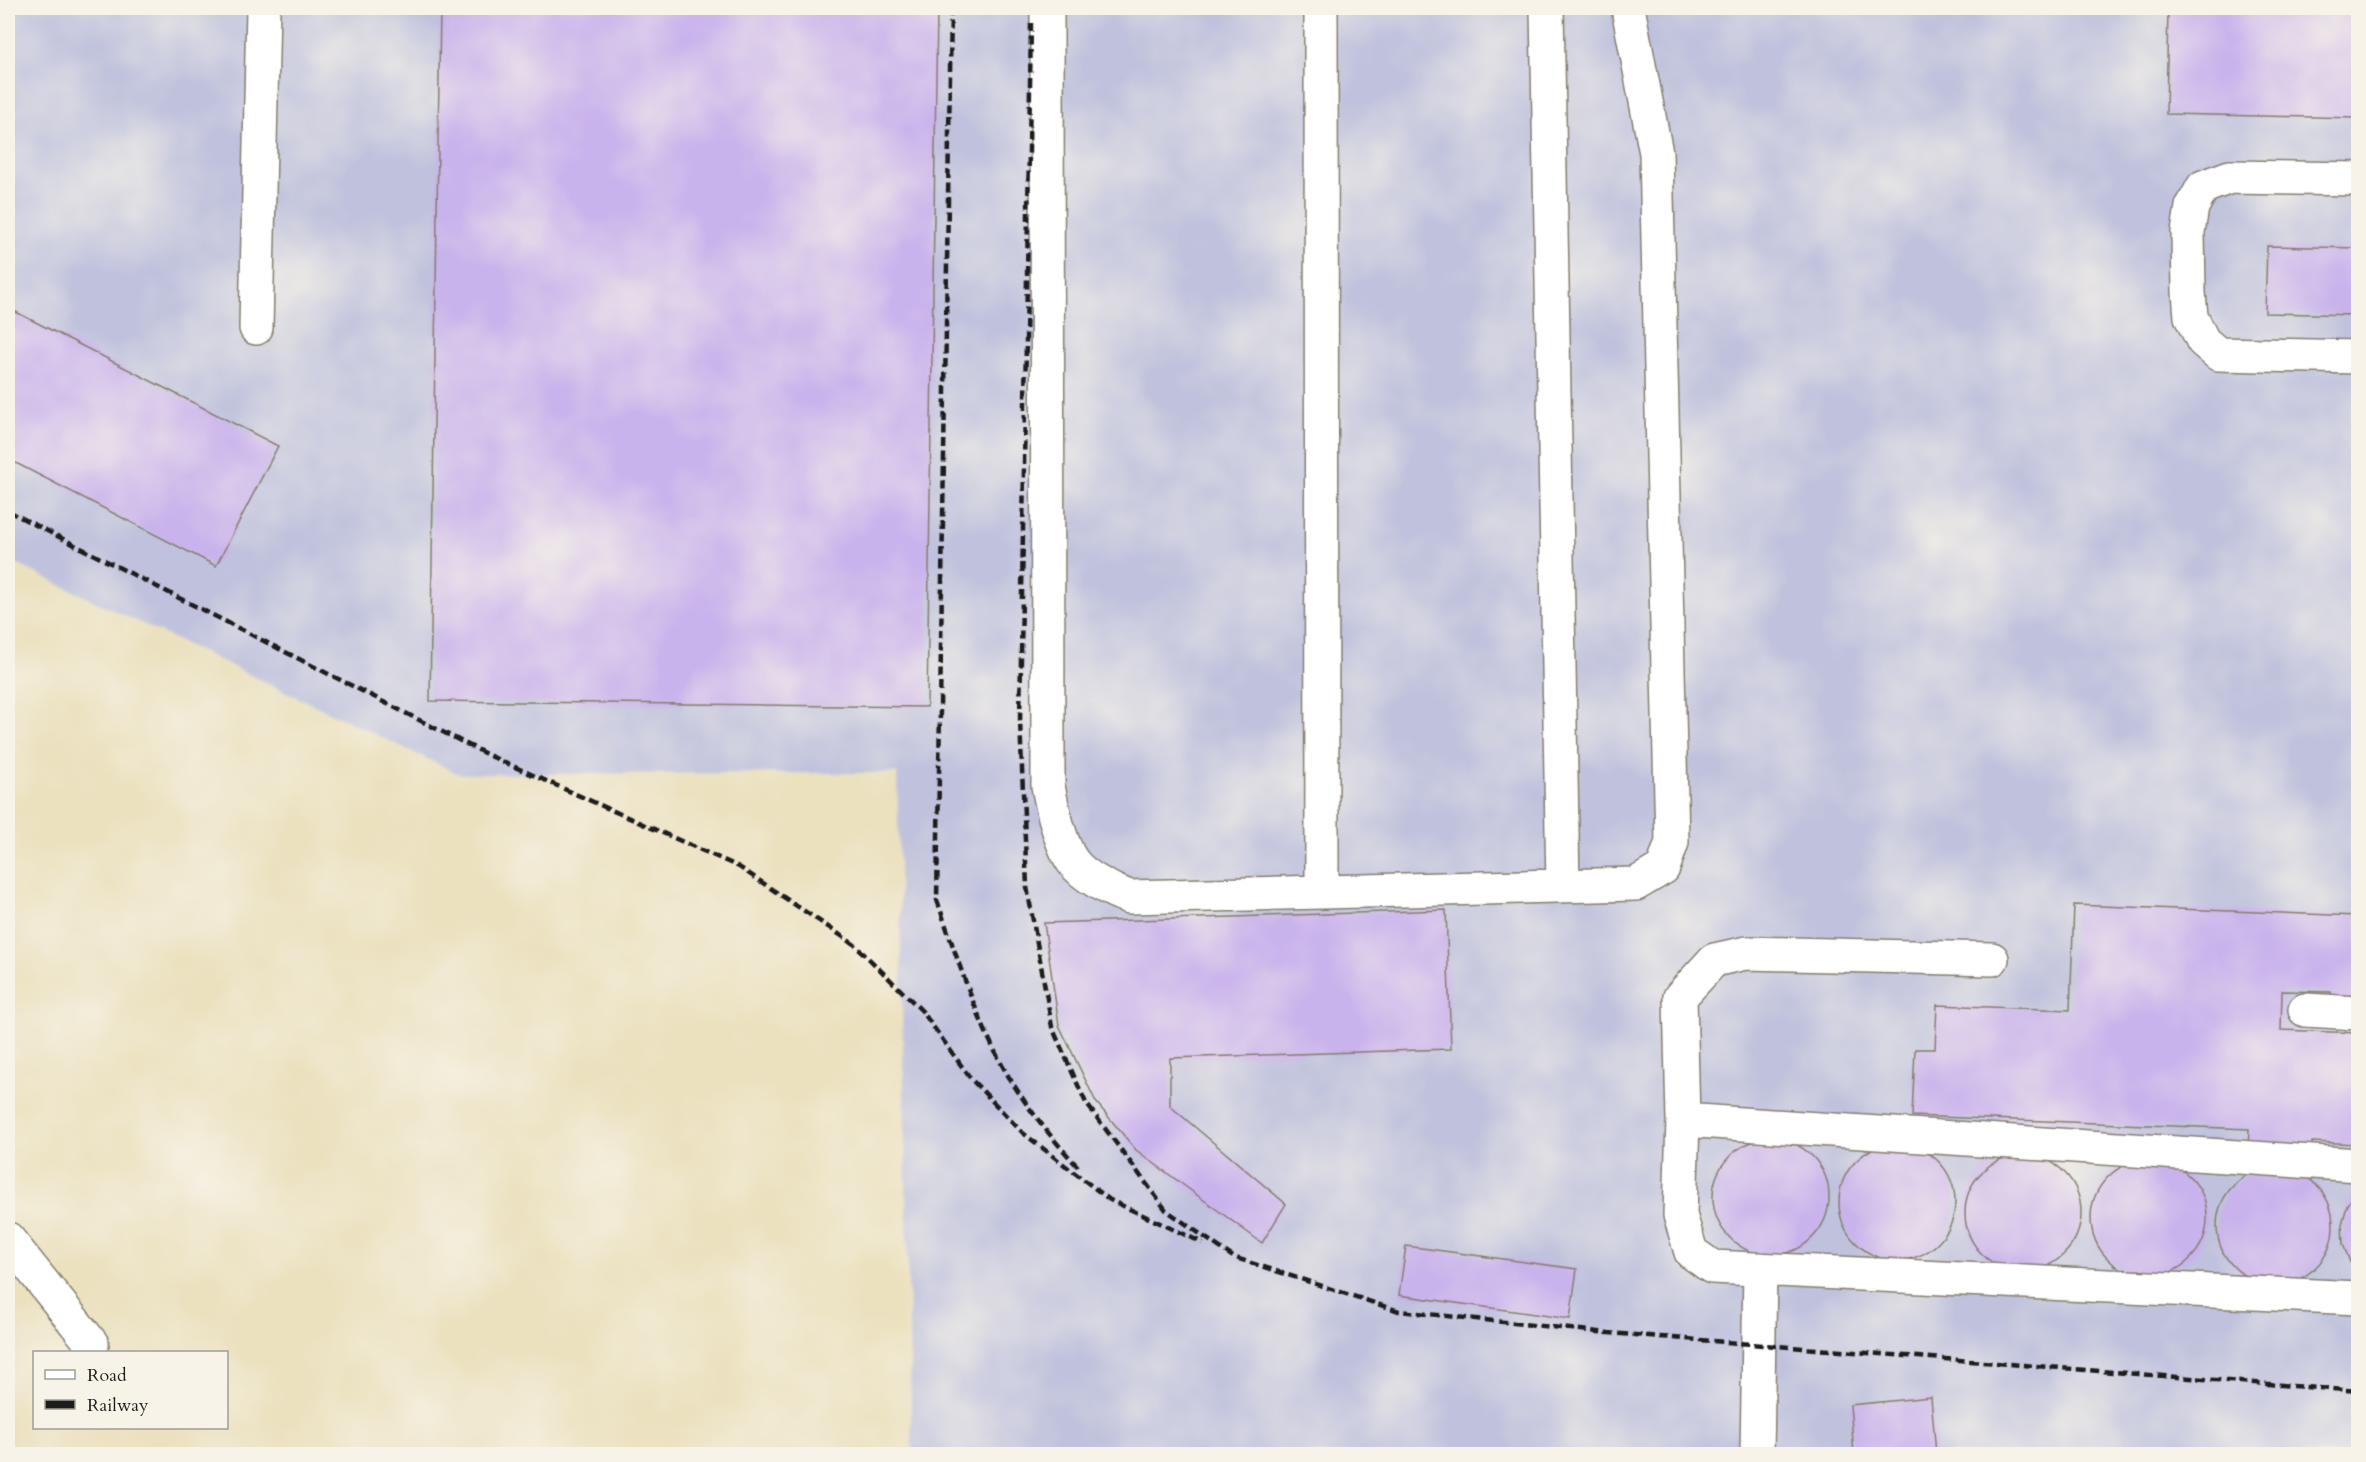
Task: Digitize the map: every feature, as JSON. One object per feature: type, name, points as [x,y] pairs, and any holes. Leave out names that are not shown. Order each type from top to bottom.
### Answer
[{"type":"lane","points":[[256,328],[263,8]]},
{"type":"lane","points":[[1047,8],[1048,786],[1056,824],[1073,862],[1107,888],[1129,897],[1636,884],[1663,868],[1672,842],[1656,153],[1628,8]]},
{"type":"lane","points":[[1321,8],[1322,892]]},
{"type":"lane","points":[[1547,8],[1563,886]]},
{"type":"lane","points":[[2358,179],[2230,177],[2203,187],[2192,207],[2188,232],[2191,317],[2203,341],[2218,354],[2358,357]]},
{"type":"lane","points":[[1992,959],[1746,953],[1714,960],[1680,997],[1683,1120],[1680,1215],[1691,1252],[1712,1267],[2358,1298]]},
{"type":"lane","points":[[2306,1010],[2358,1013]]},
{"type":"lane","points":[[1683,1120],[2358,1165]]},
{"type":"lane","points":[[8,1239],[92,1344]]},
{"type":"lane","points":[[1757,1455],[1760,1269]]},
{"type":"shaded area","points":[[8,8],[2358,8],[2358,1454],[912,1454],[897,773],[459,774],[8,560]]},
{"type":"building","points":[[440,8],[937,8],[927,707],[430,701]]},
{"type":"building","points":[[2168,8],[2358,8],[2358,118],[2166,114]]},
{"type":"building","points":[[2267,246],[2358,248],[2358,315],[2265,313]]},
{"type":"building","points":[[8,308],[278,446],[216,566],[8,459]]},
{"type":"building","points":[[2074,905],[2358,916],[2358,1008],[2331,1007],[2331,992],[2282,991],[2281,1030],[2358,1033],[2358,1144],[2312,1142],[2312,1153],[2248,1150],[2249,1129],[1912,1116],[1915,1049],[1935,1049],[1937,1005],[2070,1010]]},
{"type":"building","points":[[1446,910],[1451,1049],[1170,1058],[1170,1106],[1286,1204],[1262,1243],[1136,1150],[1096,1102],[1059,1025],[1044,923]]},
{"type":"building","points":[[1771,1139],[1793,1143],[1812,1156],[1825,1175],[1829,1197],[1825,1219],[1812,1238],[1793,1251],[1771,1255],[1749,1251],[1730,1238],[1717,1219],[1713,1197],[1717,1175],[1730,1156],[1749,1143]]},
{"type":"building","points":[[1897,1144],[1919,1148],[1938,1161],[1951,1180],[1955,1202],[1951,1224],[1938,1243],[1919,1256],[1897,1260],[1875,1256],[1856,1243],[1843,1224],[1839,1202],[1843,1180],[1856,1161],[1875,1148]]},
{"type":"building","points":[[2023,1155],[2045,1159],[2064,1172],[2077,1191],[2081,1213],[2077,1235],[2064,1254],[2045,1267],[2023,1271],[2001,1267],[1982,1254],[1969,1235],[1965,1213],[1969,1191],[1982,1172],[2001,1159]]},
{"type":"building","points":[[2149,1160],[2171,1164],[2190,1177],[2203,1196],[2207,1218],[2203,1240],[2190,1259],[2171,1272],[2149,1276],[2127,1272],[2108,1259],[2095,1240],[2091,1218],[2095,1196],[2108,1177],[2127,1164]]},
{"type":"building","points":[[2275,1168],[2297,1173],[2316,1185],[2328,1204],[2333,1226],[2328,1248],[2316,1267],[2297,1279],[2275,1284],[2253,1279],[2234,1267],[2222,1248],[2217,1226],[2222,1204],[2234,1185],[2253,1173]]},
{"type":"building","points":[[2358,1188],[2358,1271],[2350,1262],[2343,1244],[2342,1224],[2347,1206]]},
{"type":"building","points":[[1406,1246],[1577,1269],[1570,1319],[1399,1295]]},
{"type":"building","points":[[1931,1397],[1936,1454],[1854,1454],[1850,1405]]},
{"type":"railway","points":[[951,8],[937,900],[970,994],[1000,1061],[1035,1116],[1080,1169]]},
{"type":"railway","points":[[1031,23],[1020,721],[1027,887],[1052,1027],[1086,1103],[1166,1210],[1233,1257],[1399,1311],[1609,1333],[2358,1391]]},
{"type":"railway","points":[[8,511],[488,755],[739,867],[855,945],[922,1011],[971,1079],[1023,1133],[1110,1200],[1203,1243]]}]
